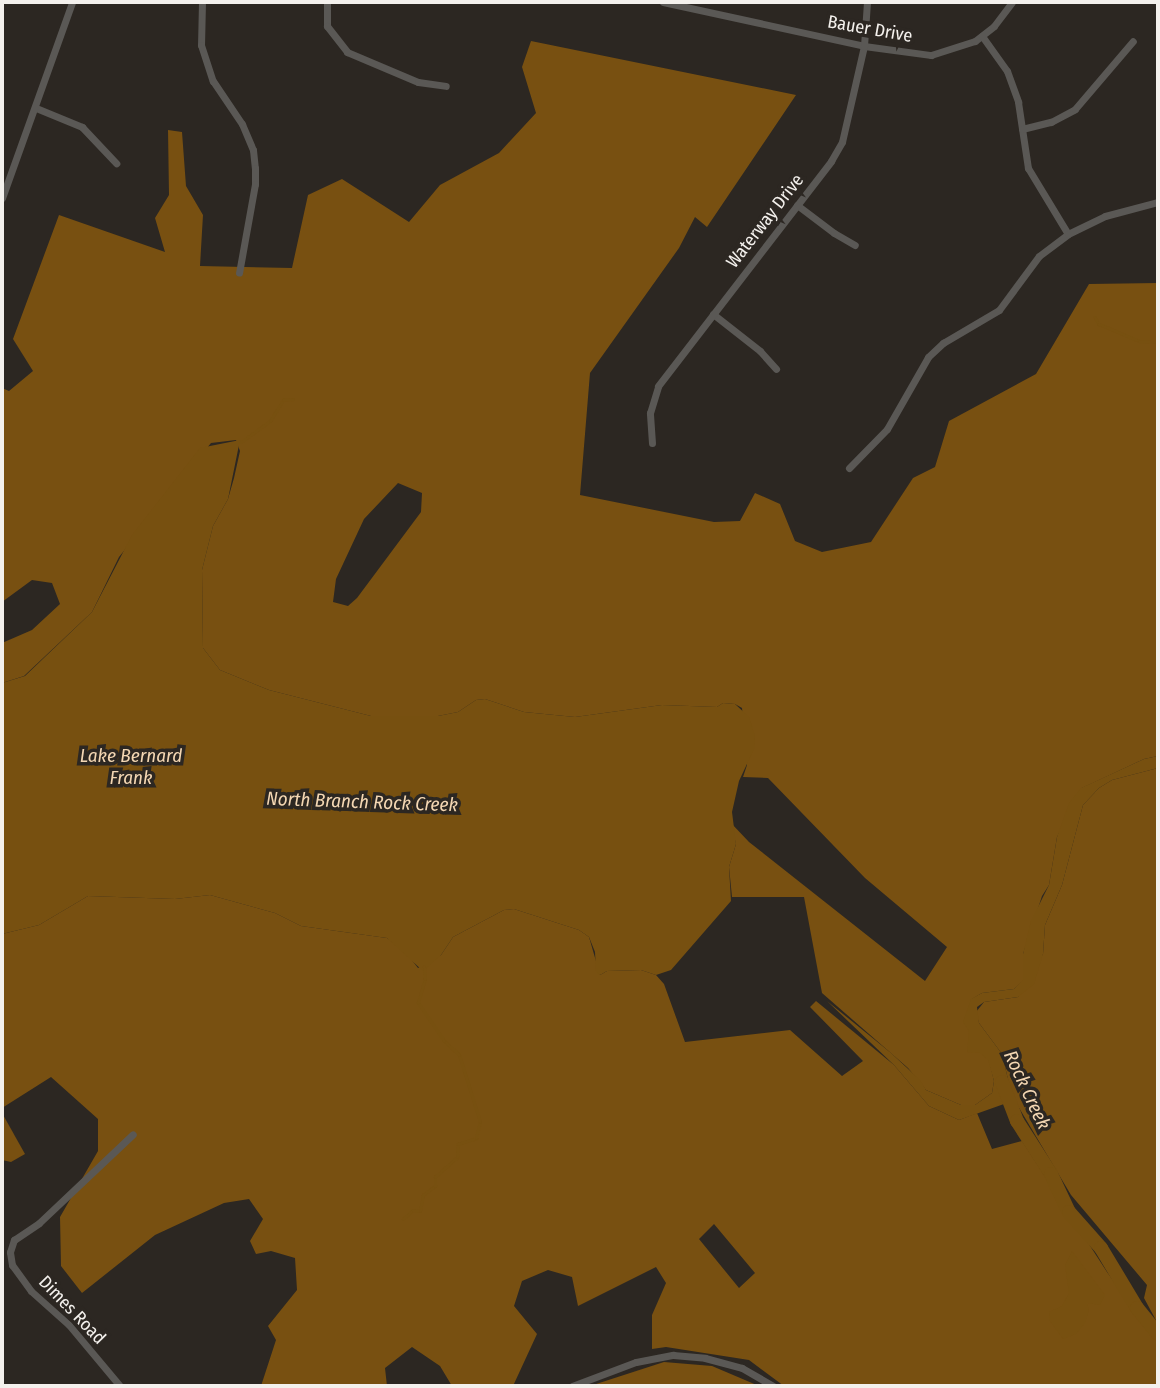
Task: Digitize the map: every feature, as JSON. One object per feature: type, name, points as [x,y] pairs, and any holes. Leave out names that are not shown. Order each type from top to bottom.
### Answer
[{"type":"street","points":[[2,198],[72,2]]},
{"type":"street","points":[[202,2],[201,45],[213,81],[242,124],[253,150],[255,184],[239,273]]},
{"type":"street","points":[[327,2],[327,26],[347,52],[418,82],[446,86]]},
{"type":"street","name":"Bauer Drive","points":[[663,2],[864,46],[931,55],[957,49],[982,36],[1012,2]]},
{"type":"street","name":"Waterway Drive","points":[[652,443],[650,414],[659,386],[842,142],[864,46],[867,2]]},
{"type":"street","points":[[982,36],[1007,71],[1018,102],[1028,168],[1068,234]]},
{"type":"street","points":[[1022,129],[1051,122],[1074,109],[1133,41]]},
{"type":"street","points":[[36,108],[82,127],[116,163]]},
{"type":"street","points":[[849,468],[887,429],[928,357],[943,343],[999,310],[1034,262],[1068,234],[1105,216],[1158,202]]},
{"type":"street","points":[[797,205],[855,245]]},
{"type":"street","points":[[713,314],[760,351],[776,369]]},
{"type":"street","name":"Dimes Road","points":[[120,1386],[69,1325],[31,1291],[12,1265],[10,1252],[14,1240],[39,1223],[133,1134]]},
{"type":"street","points":[[572,1386],[636,1362],[673,1355],[742,1368],[773,1386]]},
{"type":"shaded area","points":[[531,41],[796,95],[707,227],[695,217],[679,248],[590,373],[580,495],[714,522],[740,521],[755,493],[780,504],[795,541],[822,552],[871,542],[913,478],[935,467],[949,421],[1036,374],[1089,284],[1158,283],[1158,756],[1144,759],[1082,788],[1057,837],[1049,885],[1042,896],[1023,954],[1024,980],[1014,989],[982,993],[972,999],[970,1042],[989,1060],[994,1081],[992,1093],[975,1105],[961,1105],[926,1090],[908,1068],[822,993],[804,897],[732,897],[729,867],[736,844],[731,823],[749,842],[925,981],[947,947],[865,878],[768,778],[743,777],[747,765],[742,708],[723,703],[717,707],[662,705],[575,717],[524,712],[485,699],[476,700],[458,712],[438,716],[371,716],[269,690],[220,670],[203,648],[202,570],[213,526],[228,499],[234,478],[240,451],[236,440],[211,443],[119,557],[92,612],[24,676],[2,683],[2,643],[32,630],[60,604],[52,583],[32,580],[2,602],[2,388],[9,391],[33,371],[13,339],[59,215],[165,252],[155,218],[169,195],[168,130],[182,132],[186,186],[203,215],[200,266],[292,268],[308,195],[342,179],[409,222],[440,185],[499,153],[536,113],[522,67]],"holes":[[[398,483],[422,493],[421,512],[357,598],[348,606],[333,602],[336,579],[364,519]]]},
{"type":"shaded area","points":[[1158,768],[1158,1324],[1144,1298],[1147,1285],[1071,1195],[1012,1096],[1002,1054],[979,1023],[976,1012],[984,1002],[1018,997],[1043,954],[1045,925],[1062,885],[1083,805],[1099,788],[1112,780]]},
{"type":"shaded area","points":[[210,895],[275,913],[301,926],[387,938],[404,950],[418,968],[441,955],[453,937],[504,910],[514,909],[579,930],[589,937],[600,975],[607,971],[641,970],[656,975],[664,984],[685,1042],[790,1030],[842,1076],[863,1061],[810,1007],[816,1001],[894,1065],[929,1106],[959,1120],[977,1113],[992,1149],[1022,1141],[1107,1272],[1158,1343],[1158,1386],[784,1386],[749,1360],[666,1347],[652,1349],[652,1315],[666,1283],[656,1267],[578,1306],[572,1277],[548,1270],[522,1281],[514,1306],[537,1334],[513,1386],[452,1386],[440,1366],[412,1347],[385,1368],[387,1386],[261,1386],[276,1340],[268,1326],[297,1290],[295,1258],[271,1251],[256,1254],[250,1241],[263,1219],[249,1199],[224,1203],[155,1235],[82,1293],[61,1266],[60,1217],[98,1151],[98,1119],[51,1077],[2,1108],[2,934],[39,925],[88,896],[175,899]],"holes":[[[714,1224],[755,1273],[739,1288],[699,1239]]]},
{"type":"shaded area","points":[[2,1113],[25,1154],[11,1162],[2,1160]]},
{"type":"shaded area","points":[[664,1362],[712,1366],[759,1386],[590,1386]]},
{"type":"water","name":"Lake Bernard Frank","points":[[240,440],[228,499],[213,526],[202,570],[203,648],[220,670],[269,690],[371,716],[438,716],[458,712],[476,700],[485,699],[524,712],[575,717],[662,705],[717,707],[723,703],[735,704],[749,717],[755,736],[754,749],[739,781],[732,812],[736,844],[729,867],[731,901],[671,970],[656,975],[641,970],[607,971],[600,975],[596,972],[595,952],[589,937],[579,930],[514,909],[504,910],[453,937],[441,955],[423,971],[387,938],[301,926],[275,913],[210,895],[175,899],[88,896],[39,925],[2,934],[2,683],[25,676],[92,612],[132,535],[200,448]]},
{"type":"water","points":[[1158,756],[1158,768],[1112,780],[1099,788],[1083,805],[1062,885],[1045,925],[1043,954],[1034,984],[1018,997],[984,1002],[977,1007],[979,1023],[1002,1054],[1012,1096],[1004,1104],[959,1120],[929,1106],[894,1065],[827,1001],[891,1053],[920,1080],[926,1090],[961,1105],[975,1105],[992,1093],[994,1081],[988,1060],[980,1053],[967,1052],[969,1031],[963,1022],[971,999],[982,993],[1014,989],[1023,980],[1023,954],[1031,921],[1049,885],[1057,837],[1069,803],[1081,788],[1144,759]]},
{"type":"water","points":[[1072,1251],[1105,1295],[1100,1305],[1087,1303],[1089,1310],[1085,1323],[1076,1334],[1063,1339],[1050,1321],[1049,1312],[1062,1306],[1069,1293],[1065,1265]]},
{"type":"waterway","points":[[1095,317],[1099,324],[1139,341],[1158,342]]},
{"type":"waterway","points":[[241,442],[270,421],[283,400],[293,399]]},
{"type":"waterway","points":[[403,1219],[413,1210],[420,1211],[423,1195],[435,1186],[435,1177],[457,1157],[458,1144],[476,1138],[480,1122],[459,1055],[444,1041],[418,1003],[425,979],[424,967]]},
{"type":"waterway","name":"Rock Creek","points":[[1002,1082],[1017,1121],[1051,1174],[1069,1212],[1101,1248],[1137,1308],[1158,1334]]},
{"type":"water label","name":"North Branch Rock Creek","points":[[362,802]]}]
